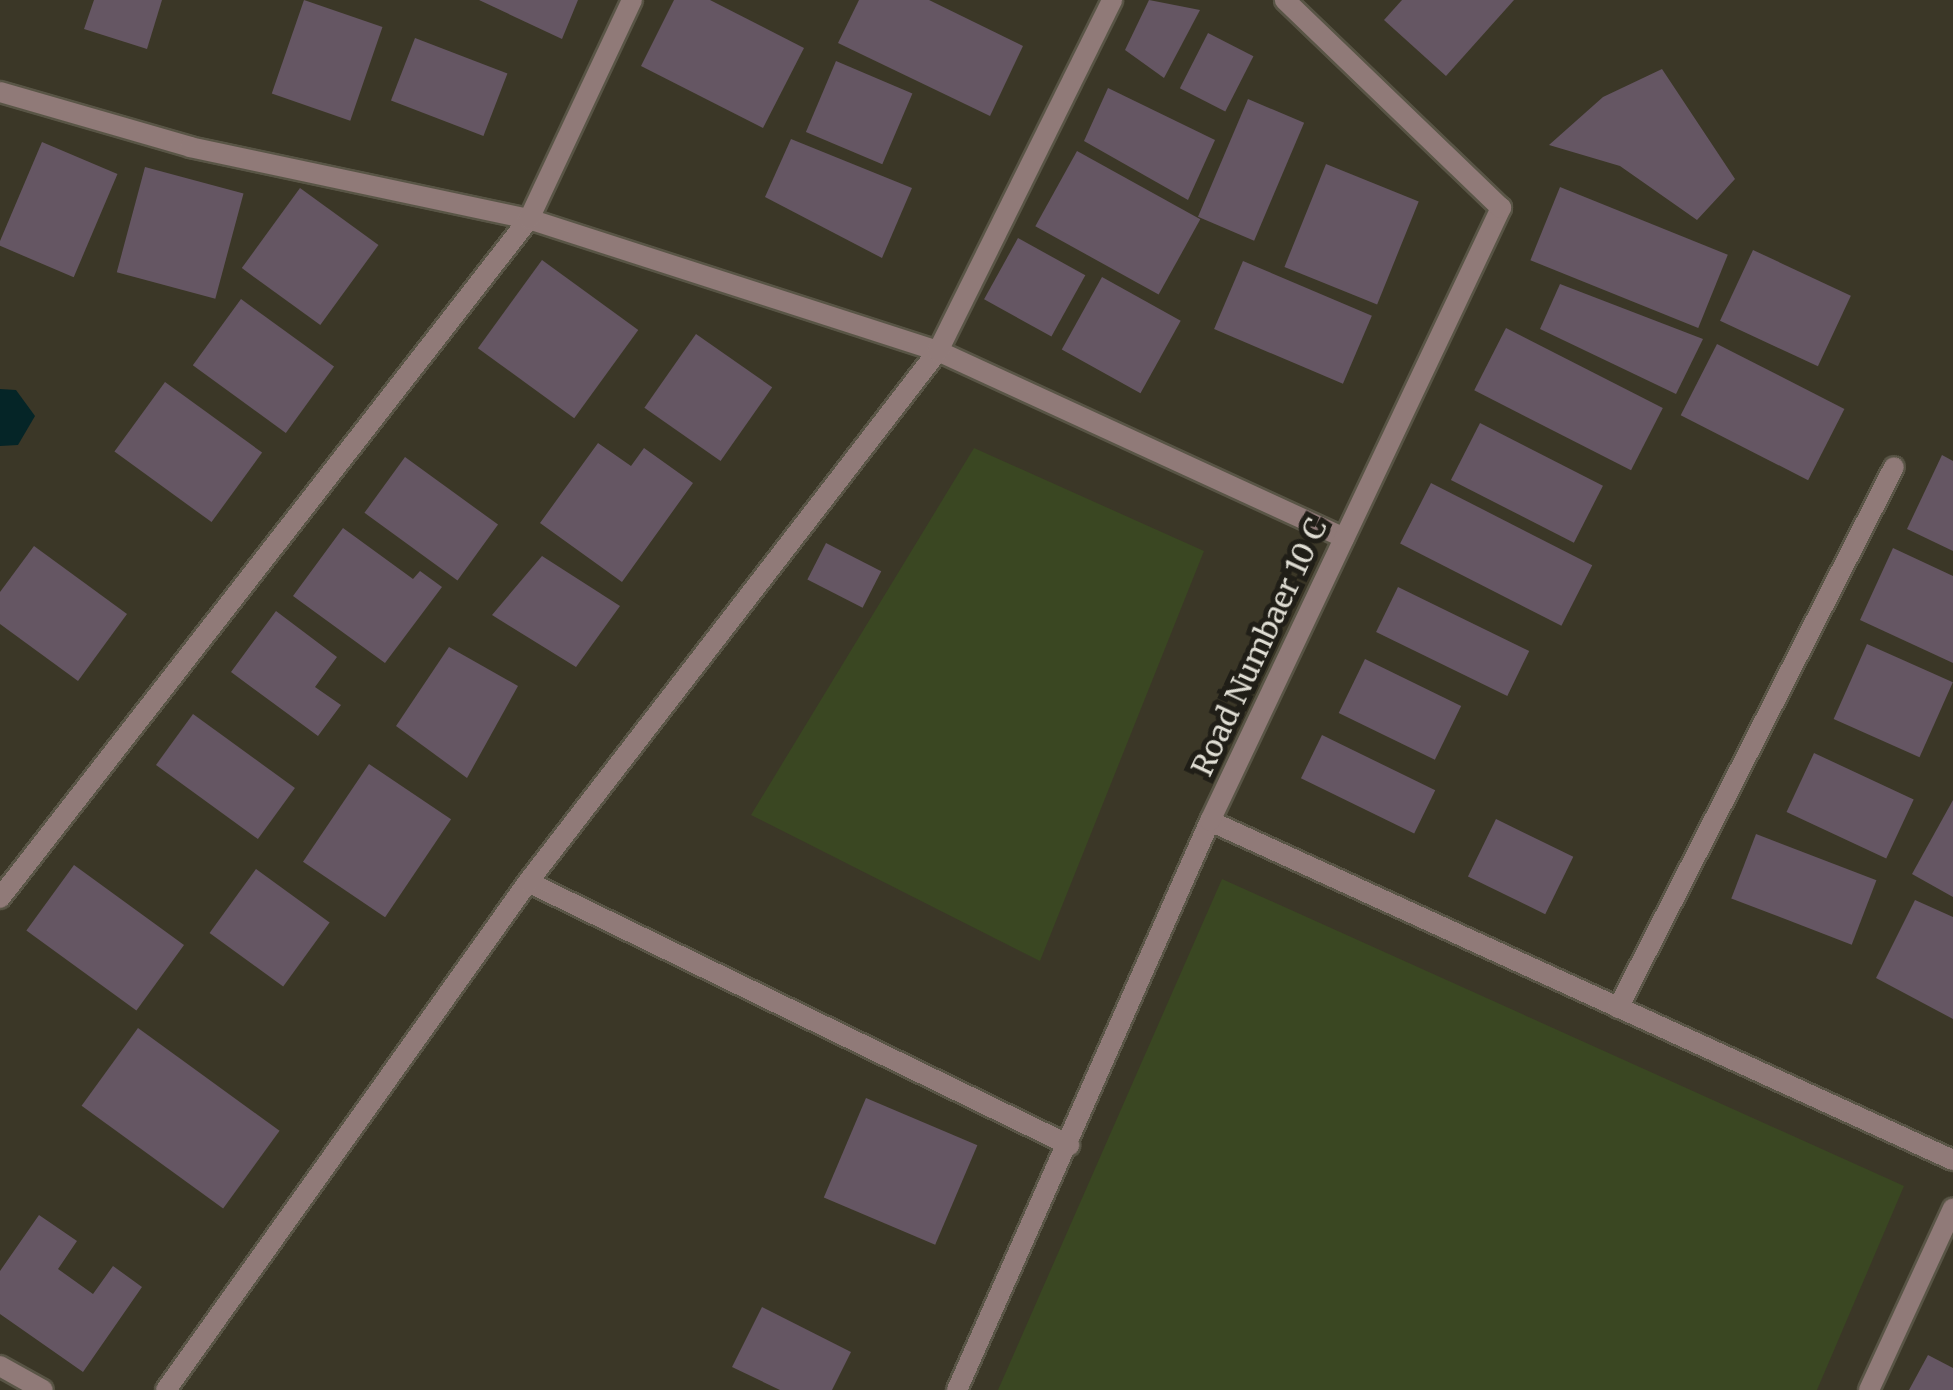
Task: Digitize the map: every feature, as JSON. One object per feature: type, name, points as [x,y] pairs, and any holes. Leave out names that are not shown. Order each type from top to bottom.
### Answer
[{"type":"street","points":[[0,898],[529,219],[632,0]]},
{"type":"street","points":[[166,1390],[528,882],[938,351],[1112,0]]},
{"type":"street","name":"Road Numbaer 10 C","points":[[957,1390],[1210,820],[1501,208],[1285,0]]},
{"type":"street","points":[[0,92],[190,147],[529,219],[938,351],[1344,538]]},
{"type":"street","points":[[1618,1008],[1894,466]]},
{"type":"street","points":[[1210,820],[1953,1160]]},
{"type":"street","points":[[528,882],[1069,1145]]},
{"type":"street","points":[[1869,1390],[1953,1208]]},
{"type":"street","points":[[0,1366],[43,1390]]},
{"type":"green space","points":[[974,448],[1204,551],[1040,961],[751,815]]},
{"type":"green space","points":[[1222,879],[1904,1186],[1817,1390],[998,1390]]},
{"type":"water","points":[[0,389],[16,390],[35,416],[18,445],[0,446]]},
{"type":"building","points":[[94,0],[162,0],[147,49],[84,29]]},
{"type":"building","points":[[304,0],[382,27],[350,121],[272,94]]},
{"type":"building","points":[[479,0],[578,0],[562,39]]},
{"type":"building","points":[[674,0],[710,0],[804,48],[763,128],[641,66]]},
{"type":"building","points":[[859,0],[929,0],[1023,46],[990,116],[838,43]]},
{"type":"building","points":[[1149,0],[1200,10],[1164,78],[1125,50]]},
{"type":"building","points":[[1402,0],[1514,0],[1446,76],[1384,20]]},
{"type":"building","points":[[1208,33],[1253,56],[1225,111],[1180,88]]},
{"type":"building","points":[[415,38],[507,73],[483,136],[391,101]]},
{"type":"building","points":[[836,61],[912,93],[882,164],[806,132]]},
{"type":"building","points":[[1662,69],[1735,179],[1697,220],[1620,166],[1549,145],[1603,97]]},
{"type":"building","points":[[1108,88],[1215,140],[1188,200],[1084,141]]},
{"type":"building","points":[[1248,99],[1304,123],[1254,241],[1198,217]]},
{"type":"building","points":[[791,139],[912,188],[882,258],[765,197]]},
{"type":"building","points":[[42,142],[117,174],[74,277],[0,246]]},
{"type":"building","points":[[1077,151],[1200,219],[1159,295],[1035,226]]},
{"type":"building","points":[[1326,164],[1419,201],[1377,304],[1284,267]]},
{"type":"building","points":[[145,167],[244,193],[215,299],[117,272]]},
{"type":"building","points":[[1560,187],[1728,255],[1698,328],[1530,260]]},
{"type":"building","points":[[300,188],[378,245],[320,325],[242,268]]},
{"type":"building","points":[[1018,238],[1085,275],[1051,337],[984,299]]},
{"type":"building","points":[[1753,250],[1851,296],[1818,366],[1720,321]]},
{"type":"building","points":[[542,260],[638,330],[574,418],[478,348]]},
{"type":"building","points":[[1243,261],[1372,316],[1343,384],[1214,329]]},
{"type":"building","points":[[1102,277],[1181,321],[1140,393],[1062,350]]},
{"type":"building","points":[[1560,284],[1703,339],[1676,394],[1540,329]]},
{"type":"building","points":[[241,299],[334,367],[286,433],[193,365]]},
{"type":"building","points":[[1506,328],[1663,408],[1631,470],[1474,390]]},
{"type":"building","points":[[696,334],[772,387],[721,461],[644,408]]},
{"type":"building","points":[[1717,344],[1844,409],[1808,480],[1681,415]]},
{"type":"building","points":[[165,382],[262,453],[212,522],[114,452]]},
{"type":"building","points":[[1480,423],[1603,486],[1574,543],[1451,480]]},
{"type":"building","points":[[598,443],[631,466],[644,448],[693,483],[622,582],[540,523]]},
{"type":"building","points":[[1942,455],[1953,461],[1953,551],[1907,529]]},
{"type":"building","points":[[405,457],[498,525],[457,580],[364,513]]},
{"type":"building","points":[[1431,483],[1592,565],[1561,626],[1400,544]]},
{"type":"building","points":[[343,528],[413,579],[420,571],[442,587],[385,663],[293,596]]},
{"type":"building","points":[[826,543],[881,571],[863,608],[807,580]]},
{"type":"building","points":[[34,546],[127,614],[78,681],[0,624],[0,592]]},
{"type":"building","points":[[1893,548],[1953,576],[1953,663],[1860,620]]},
{"type":"building","points":[[542,556],[620,606],[576,667],[492,615]]},
{"type":"building","points":[[1398,587],[1529,651],[1507,696],[1376,632]]},
{"type":"building","points":[[276,611],[337,657],[315,687],[341,705],[318,736],[231,672]]},
{"type":"building","points":[[1867,644],[1953,682],[1920,757],[1834,719]]},
{"type":"building","points":[[449,647],[518,686],[467,778],[396,726]]},
{"type":"building","points":[[1365,659],[1461,706],[1435,760],[1339,713]]},
{"type":"building","points":[[193,714],[295,788],[258,839],[156,765]]},
{"type":"building","points":[[1322,735],[1435,790],[1414,833],[1301,778]]},
{"type":"building","points":[[1814,753],[1914,799],[1886,858],[1787,812]]},
{"type":"building","points":[[369,764],[451,819],[385,917],[303,862]]},
{"type":"building","points":[[1953,800],[1953,897],[1912,874]]},
{"type":"building","points":[[1496,819],[1573,857],[1545,914],[1468,877]]},
{"type":"building","points":[[1756,834],[1876,880],[1852,945],[1731,898]]},
{"type":"building","points":[[74,865],[184,945],[136,1010],[26,931]]},
{"type":"building","points":[[256,869],[330,922],[283,986],[210,933]]},
{"type":"building","points":[[1915,900],[1953,917],[1953,1019],[1876,978]]},
{"type":"building","points":[[138,1028],[280,1131],[223,1209],[82,1106]]},
{"type":"building","points":[[866,1098],[977,1145],[935,1245],[824,1197]]},
{"type":"building","points":[[39,1215],[77,1241],[58,1269],[93,1294],[113,1266],[142,1287],[83,1372],[0,1314],[0,1271]]},
{"type":"building","points":[[762,1307],[851,1352],[832,1390],[780,1390],[732,1367]]},
{"type":"building","points":[[1928,1355],[1953,1368],[1953,1390],[1909,1390]]}]
